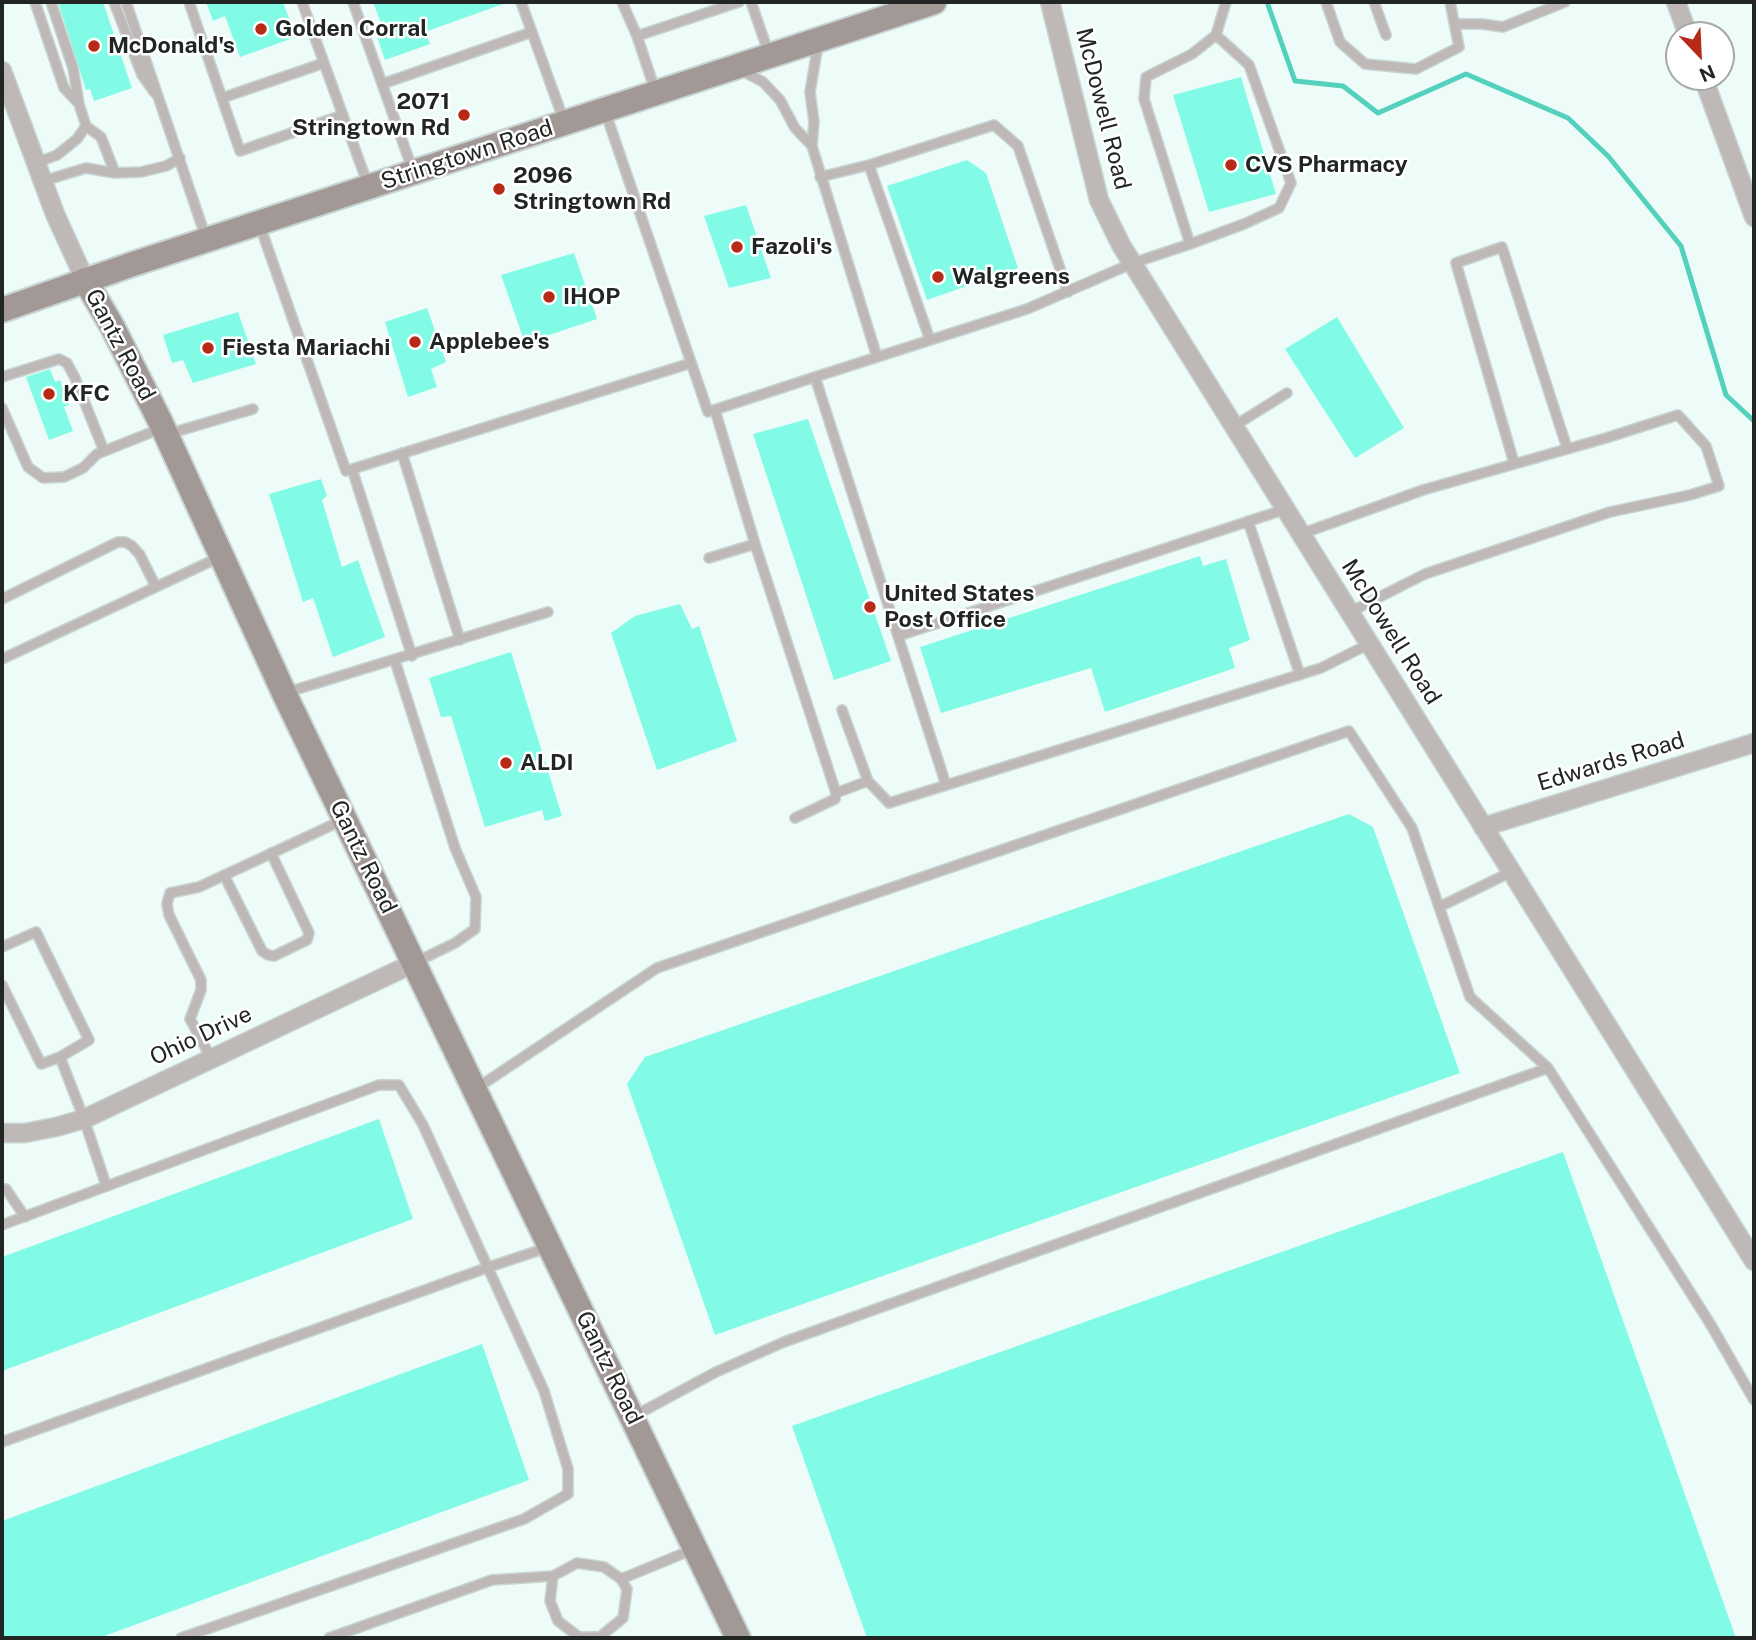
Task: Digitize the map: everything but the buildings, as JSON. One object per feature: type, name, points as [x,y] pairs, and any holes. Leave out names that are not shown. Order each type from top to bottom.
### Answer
[{"type":"main road","name":"Stringtown Road","points":[[2,310],[85,280],[934,2]]},
{"type":"main road","name":"Gantz Road","points":[[85,280],[165,431],[284,693],[738,1638]]},
{"type":"street","name":"McDowell Road","points":[[1050,2],[1099,200],[1133,263],[1754,1261]]},
{"type":"street","points":[[1676,2],[1683,21]]},
{"type":"street","name":"Gantz Road","points":[[2,71],[6,95],[85,280]]},
{"type":"street","points":[[1708,91],[1754,217]]},
{"type":"street","name":"Edwards Road","points":[[1483,827],[1754,743]]},
{"type":"street","name":"Ohio Drive","points":[[2,1133],[36,1131],[84,1119],[414,963]]},
{"type":"lane","points":[[35,2],[64,88],[79,104]]},
{"type":"lane","points":[[51,2],[73,68],[86,126],[101,137],[115,173]]},
{"type":"lane","points":[[114,2],[142,75],[160,100]]},
{"type":"lane","points":[[126,2],[207,240]]},
{"type":"lane","points":[[189,2],[240,150],[343,115]]},
{"type":"lane","points":[[302,2],[369,187]]},
{"type":"lane","points":[[353,2],[414,172]]},
{"type":"lane","points":[[521,2],[565,123]]},
{"type":"lane","points":[[622,2],[637,36],[656,93]]},
{"type":"lane","points":[[703,2],[706,12]]},
{"type":"lane","points":[[637,36],[739,2]]},
{"type":"lane","points":[[751,2],[769,56]]},
{"type":"lane","points":[[1190,243],[1144,99],[1146,77],[1192,54],[1216,36],[1226,2]]},
{"type":"lane","points":[[1326,2],[1340,42],[1365,64],[1416,69],[1460,47],[1450,2]]},
{"type":"lane","points":[[1374,2],[1386,36]]},
{"type":"lane","points":[[1455,24],[1503,27],[1565,2]]},
{"type":"lane","points":[[382,84],[532,32]]},
{"type":"lane","points":[[605,110],[708,412],[1027,309],[1133,263],[1244,224],[1279,208],[1291,183],[1249,65],[1216,36]]},
{"type":"lane","points":[[819,39],[810,92],[814,122],[812,146],[877,357]]},
{"type":"lane","points":[[222,98],[324,63]]},
{"type":"lane","points":[[736,67],[763,82],[780,100],[795,128],[812,146]]},
{"type":"lane","points":[[820,177],[869,165],[994,125],[1018,146],[1068,292]]},
{"type":"lane","points":[[36,163],[57,155],[77,139],[86,126]]},
{"type":"lane","points":[[43,181],[86,168],[115,173],[141,172],[166,166],[180,158]]},
{"type":"lane","points":[[869,165],[930,340]]},
{"type":"lane","points":[[259,223],[346,471],[691,363]]},
{"type":"lane","points":[[1514,463],[1457,263],[1502,247],[1567,448]]},
{"type":"lane","points":[[2,377],[59,359],[67,363],[104,451]]},
{"type":"lane","points":[[815,377],[946,785]]},
{"type":"lane","points":[[1234,426],[1287,393]]},
{"type":"lane","points":[[2,408],[28,467],[43,478],[64,477],[83,468],[104,451],[165,431],[253,409]]},
{"type":"lane","points":[[715,410],[755,544],[836,793],[835,799],[794,818]]},
{"type":"lane","points":[[1301,534],[1423,490],[1678,415],[1706,446],[1719,486],[1610,512],[1425,574],[1350,612]]},
{"type":"lane","points":[[402,453],[460,640]]},
{"type":"lane","points":[[352,469],[412,656]]},
{"type":"lane","points":[[898,636],[1286,509]]},
{"type":"lane","points":[[1248,521],[1300,675]]},
{"type":"lane","points":[[2,599],[118,542],[132,546],[140,555],[156,587]]},
{"type":"lane","points":[[709,558],[755,544]]},
{"type":"lane","points":[[2,659],[222,556]]},
{"type":"lane","points":[[284,693],[412,656],[548,612]]},
{"type":"lane","points":[[842,710],[868,781],[889,803],[1300,675],[1321,668],[1369,644]]},
{"type":"lane","points":[[395,661],[455,848],[476,897],[475,929],[455,943],[414,963]]},
{"type":"lane","points":[[475,1089],[657,968],[1349,731],[1412,828],[1470,997],[1548,1068],[1710,1325],[1754,1400]]},
{"type":"lane","points":[[836,793],[868,781]]},
{"type":"lane","points":[[211,1058],[190,1019],[201,990],[201,980],[169,915],[167,904],[170,893],[200,887],[345,819]]},
{"type":"lane","points":[[225,875],[262,951],[274,956],[307,940],[309,933],[271,853]]},
{"type":"lane","points":[[1439,907],[1511,872]]},
{"type":"lane","points":[[2,947],[36,932],[89,1040],[60,1057],[41,1064],[2,985]]},
{"type":"lane","points":[[60,1057],[106,1185]]},
{"type":"lane","points":[[632,1417],[716,1372],[784,1342],[1548,1068]]},
{"type":"lane","points":[[2,1225],[379,1085],[399,1085],[423,1125],[544,1391],[568,1469],[568,1494],[524,1519],[181,1638]]},
{"type":"lane","points":[[2,1189],[6,1189],[24,1217]]},
{"type":"lane","points":[[2,1442],[551,1247]]},
{"type":"lane","points":[[621,1579],[695,1548]]},
{"type":"lane","points":[[329,1638],[492,1580],[553,1576],[577,1563],[604,1567],[621,1579],[627,1588],[623,1618],[600,1637],[579,1637],[558,1621],[550,1601],[553,1576]]},
{"type":"waterway","points":[[1267,2],[1295,81],[1343,86],[1378,113],[1466,74],[1568,118],[1608,156],[1681,246],[1726,395],[1754,421]]},
{"type":"place","name":"Golden Corral","points":[[261,29]]},
{"type":"place","name":"McDonald's","points":[[94,46]]},
{"type":"place","name":"2071 Stringtown Rd","points":[[464,115]]},
{"type":"place","name":"CVS Pharmacy","points":[[1231,165]]},
{"type":"place","name":"2096 Stringtown Rd","points":[[499,189]]},
{"type":"place","name":"Fazoli's","points":[[737,247]]},
{"type":"place","name":"Walgreens","points":[[938,277]]},
{"type":"place","name":"IHOP","points":[[549,297]]},
{"type":"place","name":"Applebee's","points":[[415,342]]},
{"type":"place","name":"Fiesta Mariachi","points":[[208,348]]},
{"type":"place","name":"KFC","points":[[49,394]]},
{"type":"place","name":"United States Post Office","points":[[870,607]]},
{"type":"place","name":"ALDI","points":[[506,763]]}]
